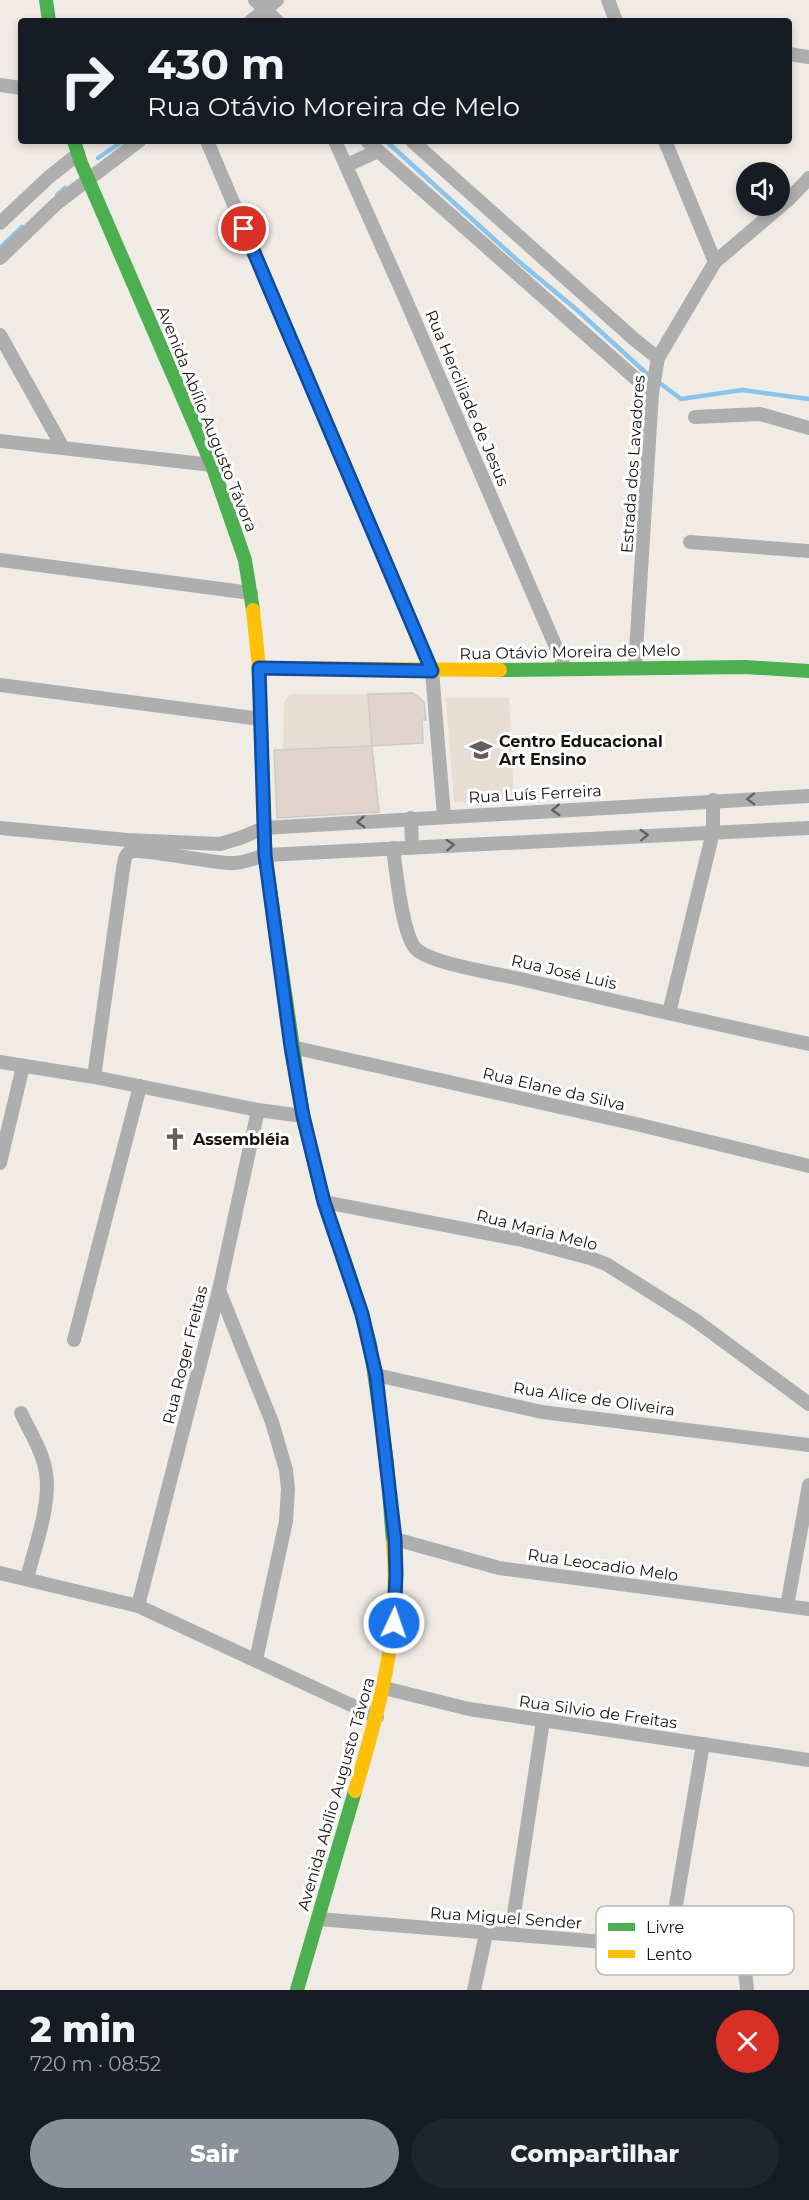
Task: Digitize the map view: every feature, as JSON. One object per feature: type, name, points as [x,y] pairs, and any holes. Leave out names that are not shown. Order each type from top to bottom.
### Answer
[{"type":"main road","points":[[46,0],[49,18]]},
{"type":"main road","name":"Avenida Abílio Augusto Távora","points":[[81,162],[212,465],[245,560],[259,668],[265,855],[291,1047],[303,1116],[324,1202],[358,1304],[376,1375],[395,1539],[396,1608],[393,1637],[377,1717],[297,1990]]},
{"type":"main road","name":"Rua Otávio Moreira de Melo","points":[[259,668],[432,671],[745,667],[809,671]]},
{"type":"street","points":[[255,0],[274,18]]},
{"type":"street","points":[[255,18],[277,0]]},
{"type":"street","points":[[608,0],[615,18]]},
{"type":"street","points":[[792,54],[809,57]]},
{"type":"street","points":[[0,85],[18,88]]},
{"type":"street","points":[[0,223],[7,209],[81,162],[131,144]]},
{"type":"street","points":[[208,144],[432,671],[444,816]]},
{"type":"street","name":"Rua Herciliade de Jesus","points":[[336,144],[565,668]]},
{"type":"street","points":[[370,144],[653,389]]},
{"type":"street","points":[[415,144],[658,361]]},
{"type":"street","points":[[666,144],[715,262]]},
{"type":"street","points":[[347,165],[378,151]]},
{"type":"street","points":[[0,258],[56,204],[81,162]]},
{"type":"street","name":"Estrada dos Lavadores","points":[[635,667],[653,389],[658,361],[715,262],[789,199],[809,178]]},
{"type":"street","points":[[0,334],[63,448]]},
{"type":"street","points":[[695,417],[752,413],[809,428]]},
{"type":"street","points":[[0,441],[212,465]]},
{"type":"street","points":[[690,542],[809,551]]},
{"type":"street","points":[[0,560],[251,593]]},
{"type":"street","points":[[0,685],[261,719]]},
{"type":"street","name":"Rua Luís Ferreira","points":[[0,828],[128,840],[220,844],[264,828],[809,796]]},
{"type":"street","points":[[669,1013],[713,832],[713,800]]},
{"type":"street","points":[[411,818],[412,847]]},
{"type":"street","points":[[94,1077],[123,869],[126,855],[135,851],[209,862],[233,863],[265,855],[809,828]]},
{"type":"street","name":"Rua José Luis","points":[[393,848],[406,927],[412,943],[418,951],[425,955],[467,967],[809,1044]]},
{"type":"street","name":"Rua Elane da Silva","points":[[291,1047],[636,1124],[809,1166]]},
{"type":"street","points":[[0,1062],[94,1077],[258,1110],[303,1116]]},
{"type":"street","points":[[0,1163],[23,1066]]},
{"type":"street","points":[[74,1340],[140,1086]]},
{"type":"street","name":"Rua Roger Freitas","points":[[138,1606],[219,1290],[258,1110]]},
{"type":"street","name":"Rua Maria Melo","points":[[324,1202],[522,1240],[606,1264],[695,1320],[809,1404]]},
{"type":"street","points":[[219,1290],[272,1422],[287,1480],[286,1521],[256,1660]]},
{"type":"street","name":"Rua Alice de Oliveira","points":[[376,1375],[543,1412],[809,1445]]},
{"type":"street","points":[[21,1413],[42,1458],[47,1486],[27,1578]]},
{"type":"street","points":[[787,1606],[809,1485]]},
{"type":"street","name":"Rua Leocadio Melo","points":[[395,1539],[499,1568],[809,1609]]},
{"type":"street","points":[[0,1573],[138,1606],[377,1717]]},
{"type":"street","name":"Rua Silvio de Freitas","points":[[384,1688],[470,1709],[809,1760]]},
{"type":"street","points":[[511,1934],[543,1721]]},
{"type":"street","points":[[676,1906],[703,1744]]},
{"type":"street","name":"Rua Miguel Sender","points":[[318,1919],[596,1941]]},
{"type":"street","points":[[474,1990],[486,1934]]},
{"type":"street","name":"Rua Miguel Sender","points":[[745,1975],[747,1990]]},
{"type":"shaded area","points":[[290,694],[368,694],[372,746],[283,749],[284,702]]},
{"type":"shaded area","name":"Centro Educacional Art Ensino","points":[[446,698],[509,698],[514,802],[454,802]]},
{"type":"building","points":[[413,693],[424,702],[426,720],[422,720],[423,743],[372,746],[368,694]]},
{"type":"building","points":[[372,746],[379,812],[277,818],[274,750]]},
{"type":"waterway","points":[[98,158],[119,144]]},
{"type":"waterway","points":[[389,144],[645,372],[681,399],[742,390],[809,399]]},
{"type":"waterway","points":[[57,195],[65,188]]},
{"type":"waterway","points":[[0,248],[22,227]]},
{"type":"traffic: fast","points":[[46,0],[49,18]]},
{"type":"traffic: fast","points":[[75,144],[81,163],[212,465],[245,560],[253,610]]},
{"type":"traffic: fast","points":[[500,670],[745,667],[809,671]]},
{"type":"traffic: fast","points":[[264,818],[265,855],[303,1116],[324,1202],[349,1273],[370,1344],[387,1463],[393,1543]]},
{"type":"traffic: fast","points":[[297,1990],[355,1791]]},
{"type":"traffic: slow","points":[[253,610],[259,668],[264,818]]},
{"type":"traffic: slow","points":[[259,668],[500,670]]},
{"type":"traffic: slow","points":[[355,1791],[373,1729],[391,1639],[395,1576],[393,1543]]},
{"type":"place","name":"Centro Educacional Art Ensino","points":[[481,750]]},
{"type":"place","name":"Assembléia","points":[[175,1139]]},
{"type":"route","points":[[244,229],[432,671],[259,668],[265,855],[291,1047],[303,1116],[324,1202],[362,1314],[376,1375],[395,1539],[396,1608],[394,1623]]}]
